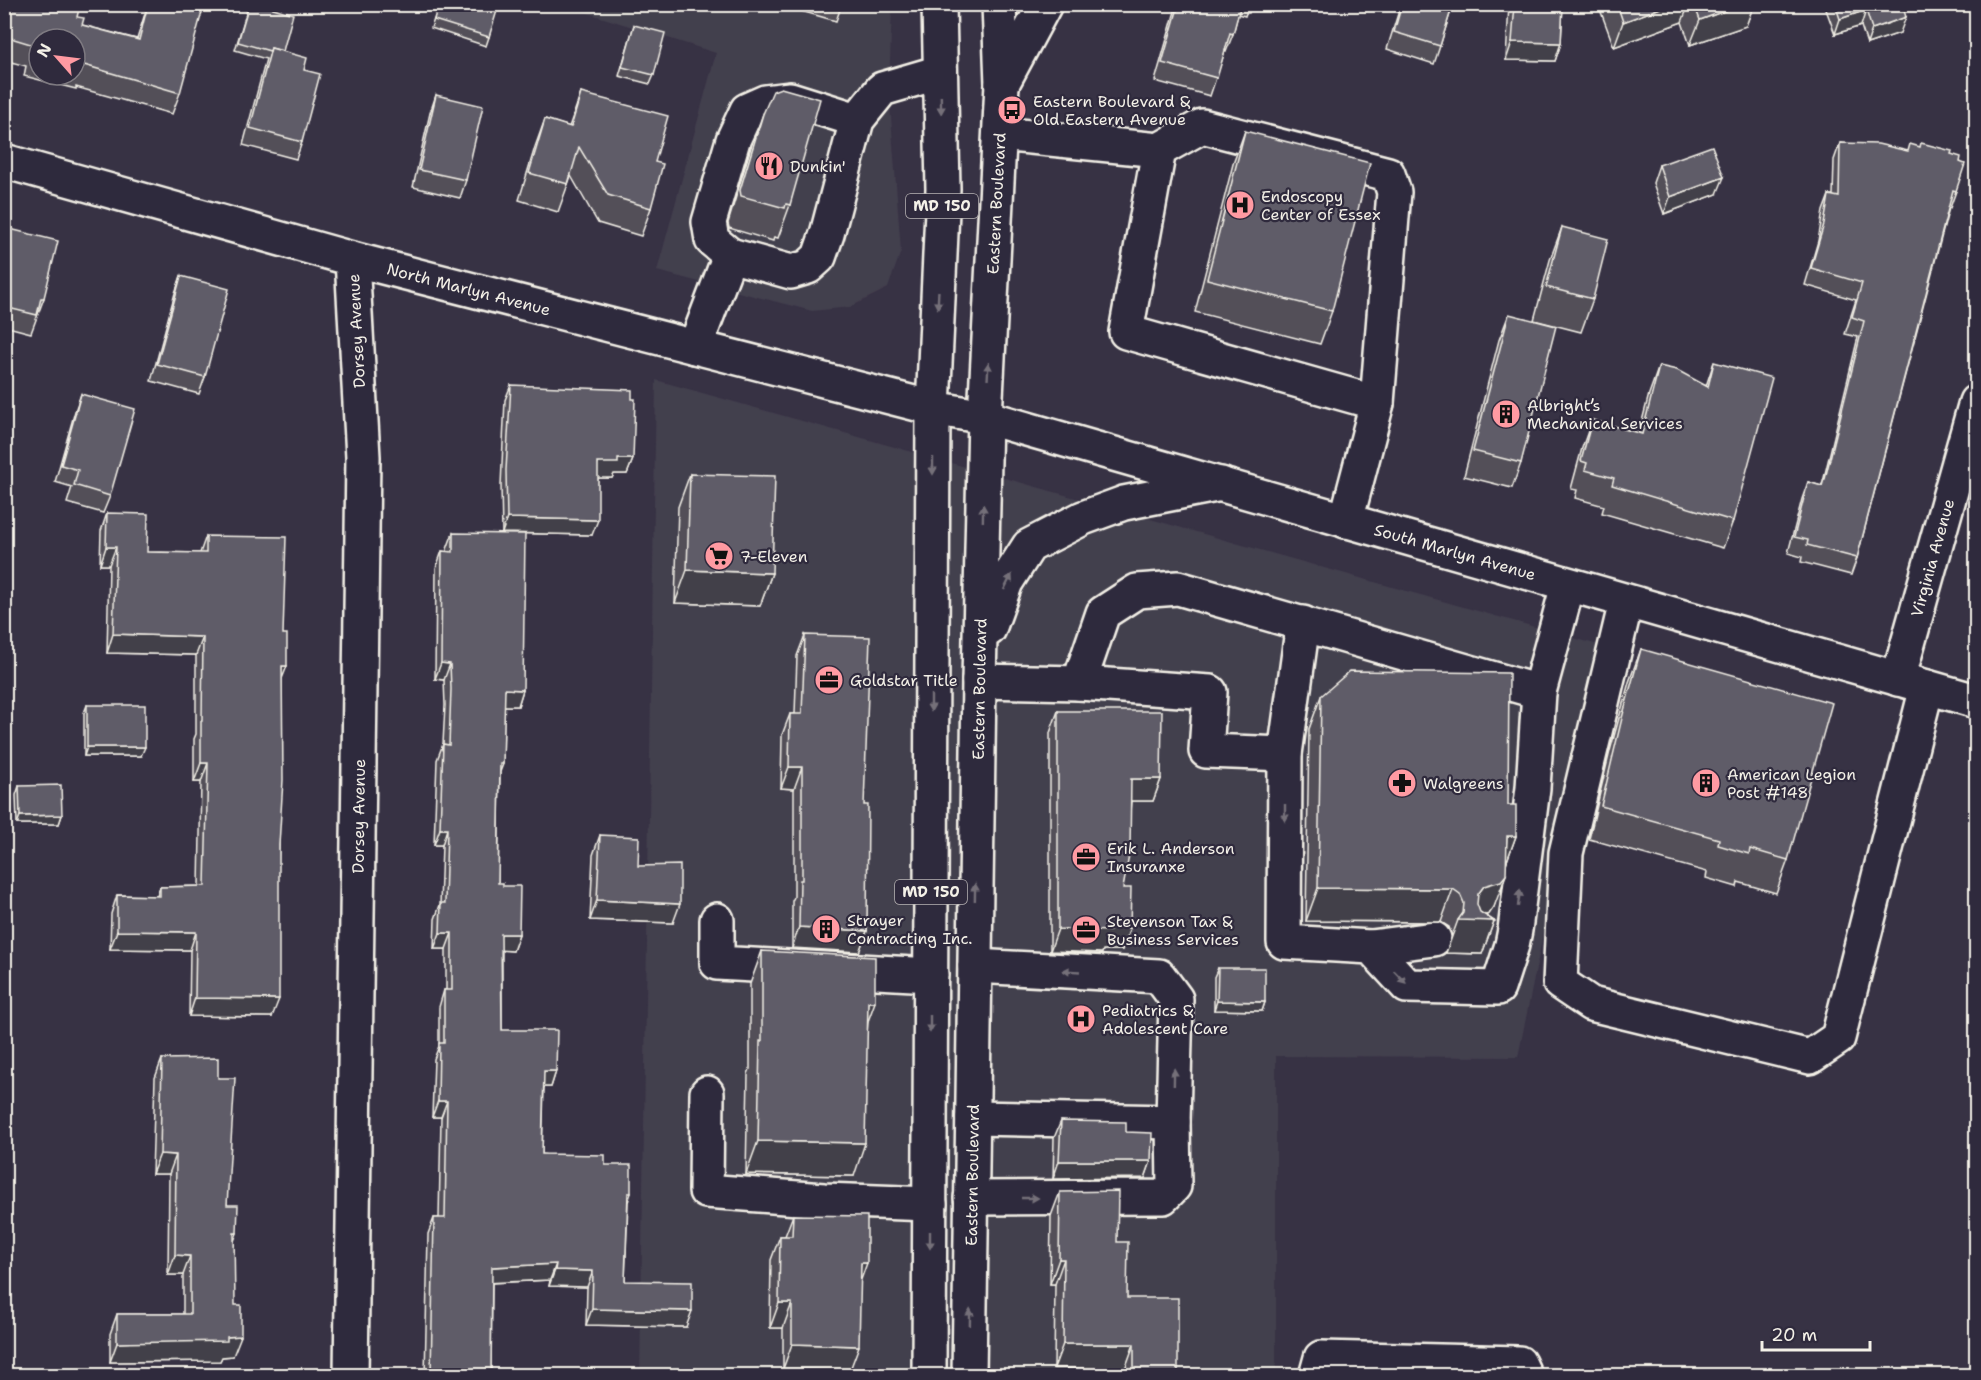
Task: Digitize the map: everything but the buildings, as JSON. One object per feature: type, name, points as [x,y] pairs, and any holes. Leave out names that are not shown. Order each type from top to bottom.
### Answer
[{"type":"street","name":"MD 150","points":[[929,1376],[933,408],[943,189],[939,4]]},
{"type":"street","name":"Eastern Boulevard","points":[[969,1376],[979,669],[985,417],[1002,84],[999,4]]},
{"type":"street","points":[[1002,84],[1046,4]]},
{"type":"street","points":[[857,120],[790,99],[765,102],[747,110],[733,140],[709,222],[712,240],[730,255],[791,272],[808,267],[819,257],[827,234],[857,120],[882,89],[940,72]]},
{"type":"street","points":[[1000,134],[1159,150],[1202,126],[1388,174],[1394,192],[1377,403],[1346,521]]},
{"type":"street","points":[[1159,150],[1126,332],[1377,403]]},
{"type":"street","name":"North Marlyn Avenue","points":[[4,161],[352,259],[933,408]]},
{"type":"street","points":[[696,347],[730,255]]},
{"type":"street","name":"Dorsey Avenue","points":[[351,1376],[363,457],[352,259]]},
{"type":"street","name":"Virginia Avenue","points":[[1626,602],[1566,853],[1560,983],[1591,1004],[1810,1057],[1838,1038],[1912,683],[1977,402]]},
{"type":"street","name":"South Marlyn Avenue","points":[[933,408],[985,417],[1977,701]]},
{"type":"street","points":[[1221,484],[1124,503],[1083,519],[1029,546],[1006,582],[979,669],[1079,683],[1210,692],[1206,751],[1285,754]]},
{"type":"street","points":[[1371,947],[1407,986],[1498,988],[1515,930],[1533,788],[1539,692],[1568,585]]},
{"type":"street","points":[[1079,683],[1103,613],[1137,591],[1178,588],[1539,692]]},
{"type":"street","points":[[1303,623],[1285,754],[1284,942],[1371,947],[1434,939]]},
{"type":"street","points":[[717,920],[717,963],[931,975]]},
{"type":"street","points":[[1482,934],[1515,930]]},
{"type":"street","points":[[971,1198],[1163,1197],[1174,1186],[1176,999],[1159,976],[975,966]]},
{"type":"street","points":[[707,1093],[706,1191],[824,1200],[930,1204]]},
{"type":"street","points":[[972,1118],[1173,1122]]},
{"type":"street","points":[[1316,1376],[1321,1358],[1519,1363],[1525,1376]]},
{"type":"shaded area","points":[[562,5],[892,5],[889,90],[901,251],[888,288],[850,307],[812,311],[657,271],[716,53]]},
{"type":"shaded area","points":[[656,380],[1602,646],[1518,1057],[1276,1056],[1276,1375],[640,1376]]},
{"type":"place","name":"Eastern Boulevard & Old Eastern Avenue","points":[[1012,110]]},
{"type":"place","name":"Dunkin'","points":[[769,166]]},
{"type":"place","name":"Endoscopy Center of Essex","points":[[1240,205]]},
{"type":"place","name":"Albright’s Mechanical Services","points":[[1506,414]]},
{"type":"place","name":"7-Eleven","points":[[719,556]]},
{"type":"place","name":"Goldstar Title","points":[[829,680]]},
{"type":"place","name":"Walgreens","points":[[1402,783]]},
{"type":"place","name":"American Legion Post #148","points":[[1706,783]]},
{"type":"place","name":"Erik L. Anderson Insuranxe","points":[[1086,857]]},
{"type":"place","name":"Strayer Contracting Inc.","points":[[826,929]]},
{"type":"place","name":"Stevenson Tax & Business Services","points":[[1086,930]]},
{"type":"place","name":"Pediatrics & Adolescent Care","points":[[1081,1019]]}]
